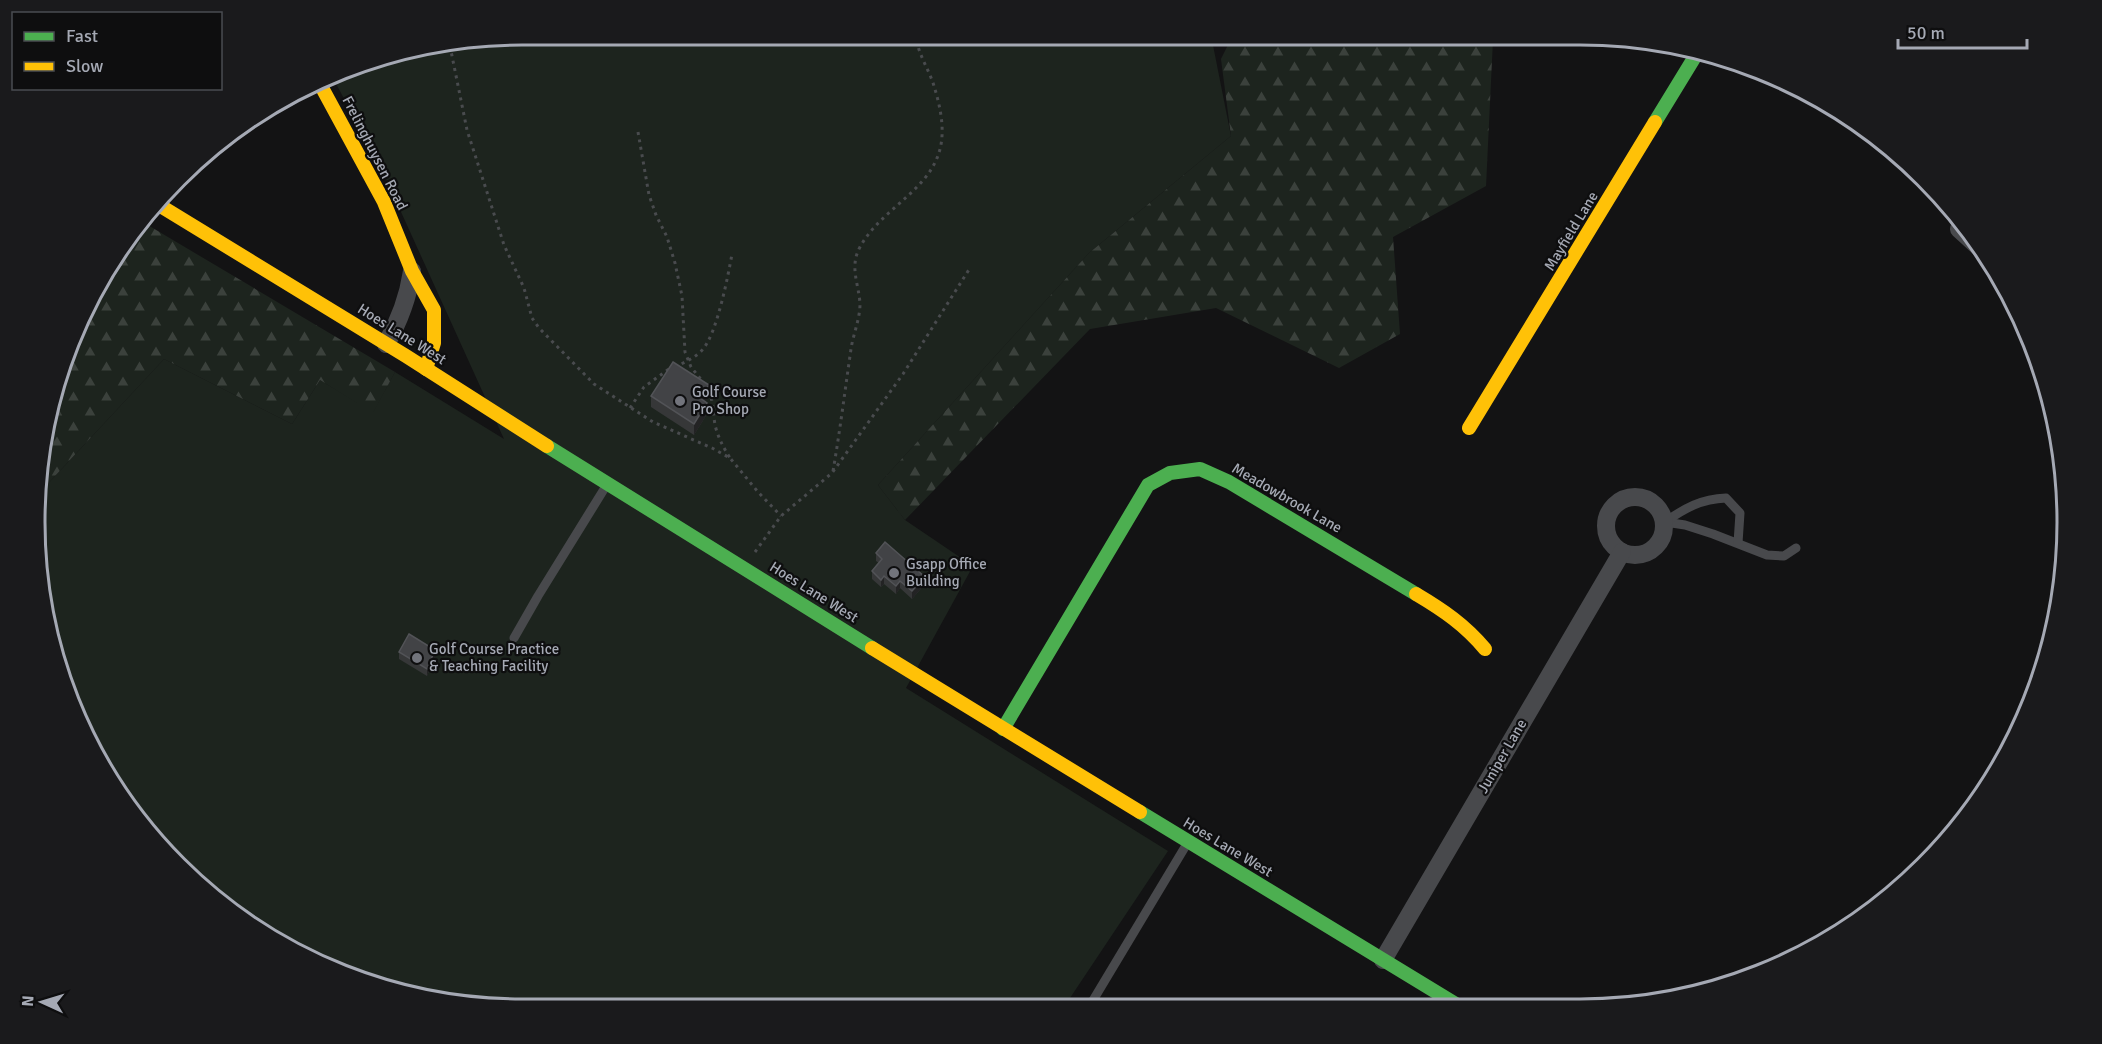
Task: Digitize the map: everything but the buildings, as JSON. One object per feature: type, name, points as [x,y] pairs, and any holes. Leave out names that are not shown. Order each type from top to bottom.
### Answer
[{"type":"street","name":"Mayfield Lane","points":[[1469,428],[1694,59]]},
{"type":"street","name":"Frelinghuysen Road","points":[[323,88],[384,202],[412,271],[434,310],[435,343],[426,369]]},
{"type":"street","name":"Hoes Lane West","points":[[163,207],[1003,729],[1447,999]]},
{"type":"street","points":[[386,344],[397,325],[408,296],[412,271]]},
{"type":"street","name":"Meadowbrook Lane","points":[[1003,729],[1148,485],[1170,473],[1200,469],[1229,482],[1452,616],[1485,649]]},
{"type":"street","points":[[1637,496],[1650,500],[1659,508],[1665,522],[1663,537],[1656,548],[1646,554],[1636,556],[1627,555],[1616,549],[1606,530],[1607,518],[1617,503],[1625,498],[1637,496]]},
{"type":"street","name":"Juniper Lane","points":[[1383,960],[1622,552]]},
{"type":"lane","points":[[514,638],[607,484]]},
{"type":"lane","points":[[1665,522],[1687,507],[1709,498],[1726,498],[1740,513],[1738,543]]},
{"type":"lane","points":[[1665,522],[1685,525],[1767,555],[1784,556],[1796,548]]},
{"type":"lane","points":[[1094,999],[1188,842]]},
{"type":"path","points":[[833,471],[859,314],[860,304],[854,270],[855,256],[874,228],[925,180],[935,165],[942,137],[941,116],[934,85],[919,45]]},
{"type":"path","points":[[451,50],[467,130],[504,245],[524,288],[532,318],[582,374],[594,384],[653,422],[730,458]]},
{"type":"path","points":[[638,132],[649,195],[667,237],[678,274],[682,296],[685,352],[711,397],[715,426],[722,446],[758,492],[781,516]]},
{"type":"path","points":[[630,408],[644,387],[662,373],[702,351],[709,340],[726,286],[732,254]]},
{"type":"path","points":[[743,568],[781,516],[833,471],[903,374],[970,268]]},
{"type":"green space","points":[[522,45],[1213,45],[1231,136],[1089,253],[878,485],[905,520],[973,566],[906,688],[1168,851],[1069,999],[522,999],[460,995],[429,990],[369,974],[339,963],[283,935],[257,919],[207,881],[163,837],[125,787],[109,760],[81,705],[70,675],[54,615],[49,584],[45,522],[47,485],[164,359],[292,424],[320,380],[373,412],[395,372],[504,439],[382,170],[335,83],[399,61],[460,49]]},
{"type":"green space","points":[[1228,45],[1493,45],[1486,186],[1393,237],[1400,334],[1339,368],[1216,308],[1090,329],[905,520],[878,485],[1089,253],[1231,136],[1221,59]]},
{"type":"green space","points":[[149,226],[395,372],[373,413],[320,380],[292,424],[164,359],[47,485],[54,429],[61,399],[81,339],[109,283]]},
{"type":"traffic: fast","points":[[1655,122],[1694,59]]},
{"type":"traffic: fast","points":[[547,446],[872,648]]},
{"type":"traffic: fast","points":[[1003,729],[1148,485],[1170,473],[1200,469],[1229,482],[1416,594]]},
{"type":"traffic: fast","points":[[1140,812],[1447,999]]},
{"type":"traffic: slow","points":[[323,89],[384,202],[412,271],[434,310],[434,343],[426,369]]},
{"type":"traffic: slow","points":[[1469,428],[1655,122]]},
{"type":"traffic: slow","points":[[163,207],[406,356],[547,446]]},
{"type":"traffic: slow","points":[[1416,594],[1453,618],[1485,649]]},
{"type":"traffic: slow","points":[[872,648],[1140,812]]},
{"type":"place","name":"Golf Course Pro Shop","points":[[680,401]]},
{"type":"place","name":"Gsapp Office Building","points":[[894,573]]},
{"type":"place","name":"Golf Course Practice & Teaching Facility","points":[[417,658]]}]
